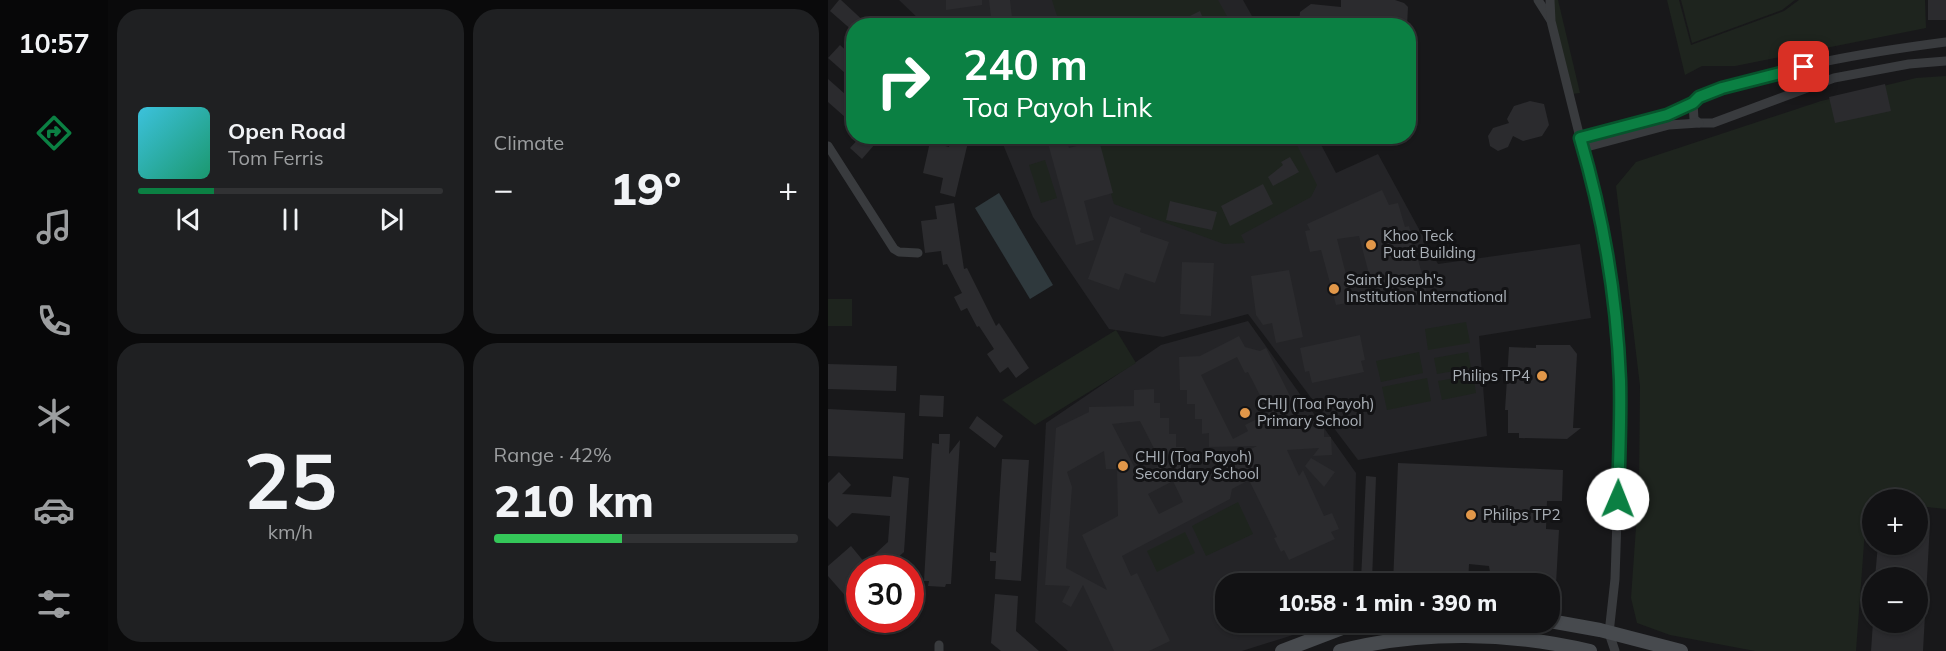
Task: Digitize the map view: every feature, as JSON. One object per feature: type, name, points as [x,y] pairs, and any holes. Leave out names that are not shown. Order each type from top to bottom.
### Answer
[{"type":"main road","points":[[1560,622],[1681,651]]},
{"type":"main road","points":[[1570,646],[1577,636],[1572,624]]},
{"type":"main road","points":[[1282,651],[1329,633]]},
{"type":"main road","points":[[1340,651],[1385,641],[1429,637],[1535,640],[1590,651]]},
{"type":"street","points":[[1538,0],[1551,21]]},
{"type":"street","points":[[1550,0],[1551,21],[1583,148],[1608,265],[1620,380],[1618,499],[1612,618],[1609,633],[1615,651]]},
{"type":"street","points":[[1580,138],[1667,115],[1693,103],[1699,97],[1722,88],[1784,71],[1867,53],[1946,42]]},
{"type":"street","points":[[1583,148],[1669,125],[1713,123],[1834,78],[1909,64],[1946,61]]},
{"type":"street","points":[[1693,103],[1692,114],[1699,123]]},
{"type":"street","points":[[828,146],[894,249],[898,252],[918,253]]},
{"type":"street","points":[[1612,618],[1615,626],[1624,636]]},
{"type":"shaded area","points":[[899,0],[1243,0],[1253,18],[918,18]]},
{"type":"shaded area","points":[[1052,0],[1218,0],[1228,18],[1058,18]]},
{"type":"shaded area","points":[[1549,0],[1558,0],[1580,93],[1572,94]]},
{"type":"shaded area","points":[[1667,0],[1679,0],[1691,45],[1784,11],[1799,0],[1925,0],[1926,28],[1735,66],[1702,66],[1685,75]]},
{"type":"shaded area","points":[[1681,0],[1795,0],[1782,10],[1692,43]]},
{"type":"shaded area","points":[[1946,76],[1946,509],[1928,507],[1928,489],[1862,489],[1863,555],[1856,651],[1755,651],[1670,635],[1637,623],[1631,598],[1639,485],[1640,386],[1616,186],[1636,162],[1821,101],[1916,78]]},
{"type":"shaded area","name":"Saint Joseph's Institution International","points":[[1003,144],[1321,144],[1336,173],[1378,154],[1438,264],[1580,244],[1591,318],[1479,336],[1487,436],[1358,460],[1248,314],[1163,337],[1109,329],[1033,217]]},
{"type":"shaded area","points":[[1096,144],[1296,144],[1317,185],[1311,197],[1241,235],[1245,243],[1224,244],[1114,204]]},
{"type":"shaded area","points":[[1045,160],[1057,198],[1041,203],[1029,165]]},
{"type":"shaded area","points":[[999,193],[1053,285],[1030,299],[975,208]]},
{"type":"shaded area","points":[[828,299],[852,299],[852,326],[828,326]]},
{"type":"shaded area","points":[[1248,321],[1356,473],[1353,573],[1215,573],[1215,633],[1299,633],[1242,651],[1068,651],[1035,622],[1046,423],[1161,345]]},
{"type":"shaded area","points":[[1466,322],[1470,343],[1428,350],[1425,329]]},
{"type":"shaded area","points":[[1116,330],[1136,363],[1035,425],[1002,400]]},
{"type":"shaded area","points":[[1419,352],[1423,373],[1381,382],[1376,361]]},
{"type":"shaded area","points":[[1468,352],[1471,368],[1437,374],[1434,358]]},
{"type":"shaded area","points":[[1473,375],[1476,393],[1442,400],[1438,381]]},
{"type":"shaded area","points":[[1427,378],[1431,401],[1387,410],[1382,387]]},
{"type":"shaded area","points":[[1238,502],[1253,534],[1206,556],[1192,526]]},
{"type":"shaded area","points":[[1185,532],[1195,553],[1157,572],[1147,551]]},
{"type":"building","points":[[841,0],[860,18],[846,18],[846,25],[830,11]]},
{"type":"building","points":[[946,0],[982,0],[982,5],[946,10]]},
{"type":"building","points":[[989,0],[1010,0],[1012,18],[991,18]]},
{"type":"building","points":[[1341,0],[1395,0],[1408,7],[1407,18],[1300,18],[1300,12],[1311,4],[1341,7]]},
{"type":"building","points":[[1928,0],[1946,0],[1946,20],[1928,20]]},
{"type":"building","points":[[1200,11],[1203,18],[1186,18]]},
{"type":"building","points":[[840,45],[846,51],[846,74],[828,58]]},
{"type":"building","points":[[828,79],[846,95],[846,118],[828,102]]},
{"type":"building","points":[[1885,84],[1891,111],[1835,123],[1829,97]]},
{"type":"building","points":[[1530,101],[1544,104],[1549,125],[1542,136],[1523,141],[1513,136],[1508,147],[1498,151],[1490,146],[1488,136],[1493,128],[1509,123],[1507,119],[1514,106]]},
{"type":"building","points":[[854,144],[875,144],[862,159],[850,148]]},
{"type":"building","points":[[930,144],[949,147],[950,144],[968,144],[955,197],[940,193],[943,178],[923,173]]},
{"type":"building","points":[[1048,144],[1068,144],[1069,148],[1084,144],[1100,144],[1113,193],[1084,201],[1094,240],[1076,245]]},
{"type":"building","points":[[1290,157],[1299,172],[1273,186],[1268,177],[1283,165],[1281,162]]},
{"type":"building","points":[[1263,184],[1273,204],[1230,226],[1221,206]]},
{"type":"building","name":"Khoo Teck Puat Building","points":[[1382,190],[1389,205],[1398,203],[1405,227],[1409,226],[1427,293],[1404,299],[1402,292],[1375,297],[1359,236],[1337,239],[1353,302],[1336,305],[1321,250],[1310,252],[1305,231],[1310,230],[1307,224]]},
{"type":"building","points":[[1170,201],[1217,212],[1212,230],[1166,220]]},
{"type":"building","points":[[954,203],[964,269],[967,268],[996,326],[999,323],[1029,368],[1016,378],[1008,367],[1000,373],[987,354],[994,349],[979,326],[977,327],[967,308],[961,311],[954,297],[962,293],[947,264],[943,265],[941,251],[925,253],[921,221],[937,219],[935,206]]},
{"type":"building","points":[[1110,216],[1141,228],[1140,232],[1169,242],[1155,283],[1125,273],[1119,290],[1088,279]]},
{"type":"building","points":[[1182,262],[1214,263],[1211,316],[1180,314]]},
{"type":"building","points":[[1289,270],[1303,337],[1276,343],[1272,323],[1263,325],[1256,315],[1251,276]]},
{"type":"building","points":[[1360,335],[1365,360],[1361,361],[1364,372],[1312,383],[1309,371],[1305,372],[1300,348]]},
{"type":"building","points":[[1239,336],[1245,347],[1260,351],[1266,348],[1296,408],[1294,410],[1295,426],[1324,427],[1324,437],[1331,437],[1332,455],[1313,456],[1319,448],[1287,450],[1299,476],[1303,470],[1324,516],[1332,513],[1339,529],[1331,532],[1335,539],[1289,560],[1284,550],[1281,552],[1274,538],[1277,537],[1249,480],[1232,489],[1230,499],[1122,556],[1131,576],[1137,573],[1170,641],[1149,651],[1114,651],[1083,585],[1071,607],[1062,602],[1070,586],[1045,585],[1056,428],[1089,412],[1089,407],[1134,406],[1134,390],[1154,389],[1154,403],[1160,403],[1160,418],[1169,418],[1169,434],[1176,434],[1176,447],[1184,447],[1184,463],[1191,463],[1191,479],[1257,446],[1209,447],[1209,433],[1202,434],[1202,419],[1195,419],[1195,404],[1187,404],[1187,390],[1180,390],[1179,357],[1200,356]],"holes":[[[1237,357],[1245,373],[1248,372],[1269,413],[1245,425],[1248,431],[1233,439],[1201,375]],[[1140,421],[1162,464],[1139,476],[1112,424]],[[1104,451],[1106,469],[1117,469],[1118,516],[1082,535],[1107,590],[1066,568],[1072,487],[1067,472]],[[1173,481],[1183,502],[1159,514],[1148,494]]]},
{"type":"building","name":"Philips TP4","points":[[1536,345],[1570,345],[1577,354],[1573,428],[1581,428],[1567,439],[1519,438],[1519,433],[1508,433],[1508,410],[1505,410],[1509,347],[1536,348]]},
{"type":"building","points":[[828,364],[897,366],[896,391],[828,389]]},
{"type":"building","points":[[920,395],[944,396],[943,417],[919,416]]},
{"type":"building","points":[[828,409],[905,413],[903,459],[828,456]]},
{"type":"building","points":[[977,416],[1003,436],[995,448],[969,428]]},
{"type":"building","points":[[939,434],[950,434],[949,454],[960,440],[951,584],[946,584],[945,587],[928,586],[929,581],[924,581],[932,443],[939,444]]},
{"type":"building","points":[[1311,458],[1335,472],[1324,487],[1305,466]]},
{"type":"building","points":[[1002,459],[1029,460],[1021,581],[995,579],[996,561],[990,561],[990,552],[996,553]]},
{"type":"building","name":"Philips TP2","points":[[1398,463],[1563,470],[1562,501],[1547,501],[1546,529],[1559,530],[1557,573],[1490,573],[1489,566],[1469,564],[1469,573],[1393,573]]},
{"type":"building","points":[[839,472],[851,485],[842,494],[891,497],[893,476],[909,478],[904,552],[901,555],[874,555],[888,542],[890,516],[852,513],[837,527],[828,518],[828,483]]},
{"type":"building","points":[[1366,476],[1376,477],[1372,573],[1361,573]]},
{"type":"building","points":[[1928,523],[1930,523],[1928,567],[1876,567],[1877,555],[1928,555]]},
{"type":"building","points":[[851,546],[858,555],[846,555],[846,597],[828,576],[828,566]]},
{"type":"building","points":[[995,594],[1018,596],[1016,631],[1039,651],[1001,651],[991,643]]},
{"type":"building","points":[[1872,633],[1924,633],[1923,651],[1871,651]]},
{"type":"place","name":"Khoo Teck Puat Building","points":[[1371,245]]},
{"type":"place","name":"Saint Joseph's Institution International","points":[[1334,289]]},
{"type":"place","name":"Philips TP4","points":[[1542,376]]},
{"type":"place","name":"CHIJ (Toa Payoh) Primary School","points":[[1245,413]]},
{"type":"place","name":"CHIJ (Toa Payoh) Secondary School","points":[[1123,466]]},
{"type":"place","name":"Philips TP2","points":[[1471,515]]},
{"type":"route","points":[[1618,499],[1620,380],[1614,300],[1599,213],[1580,138],[1667,115],[1693,103],[1699,97],[1722,88],[1804,67]]}]
